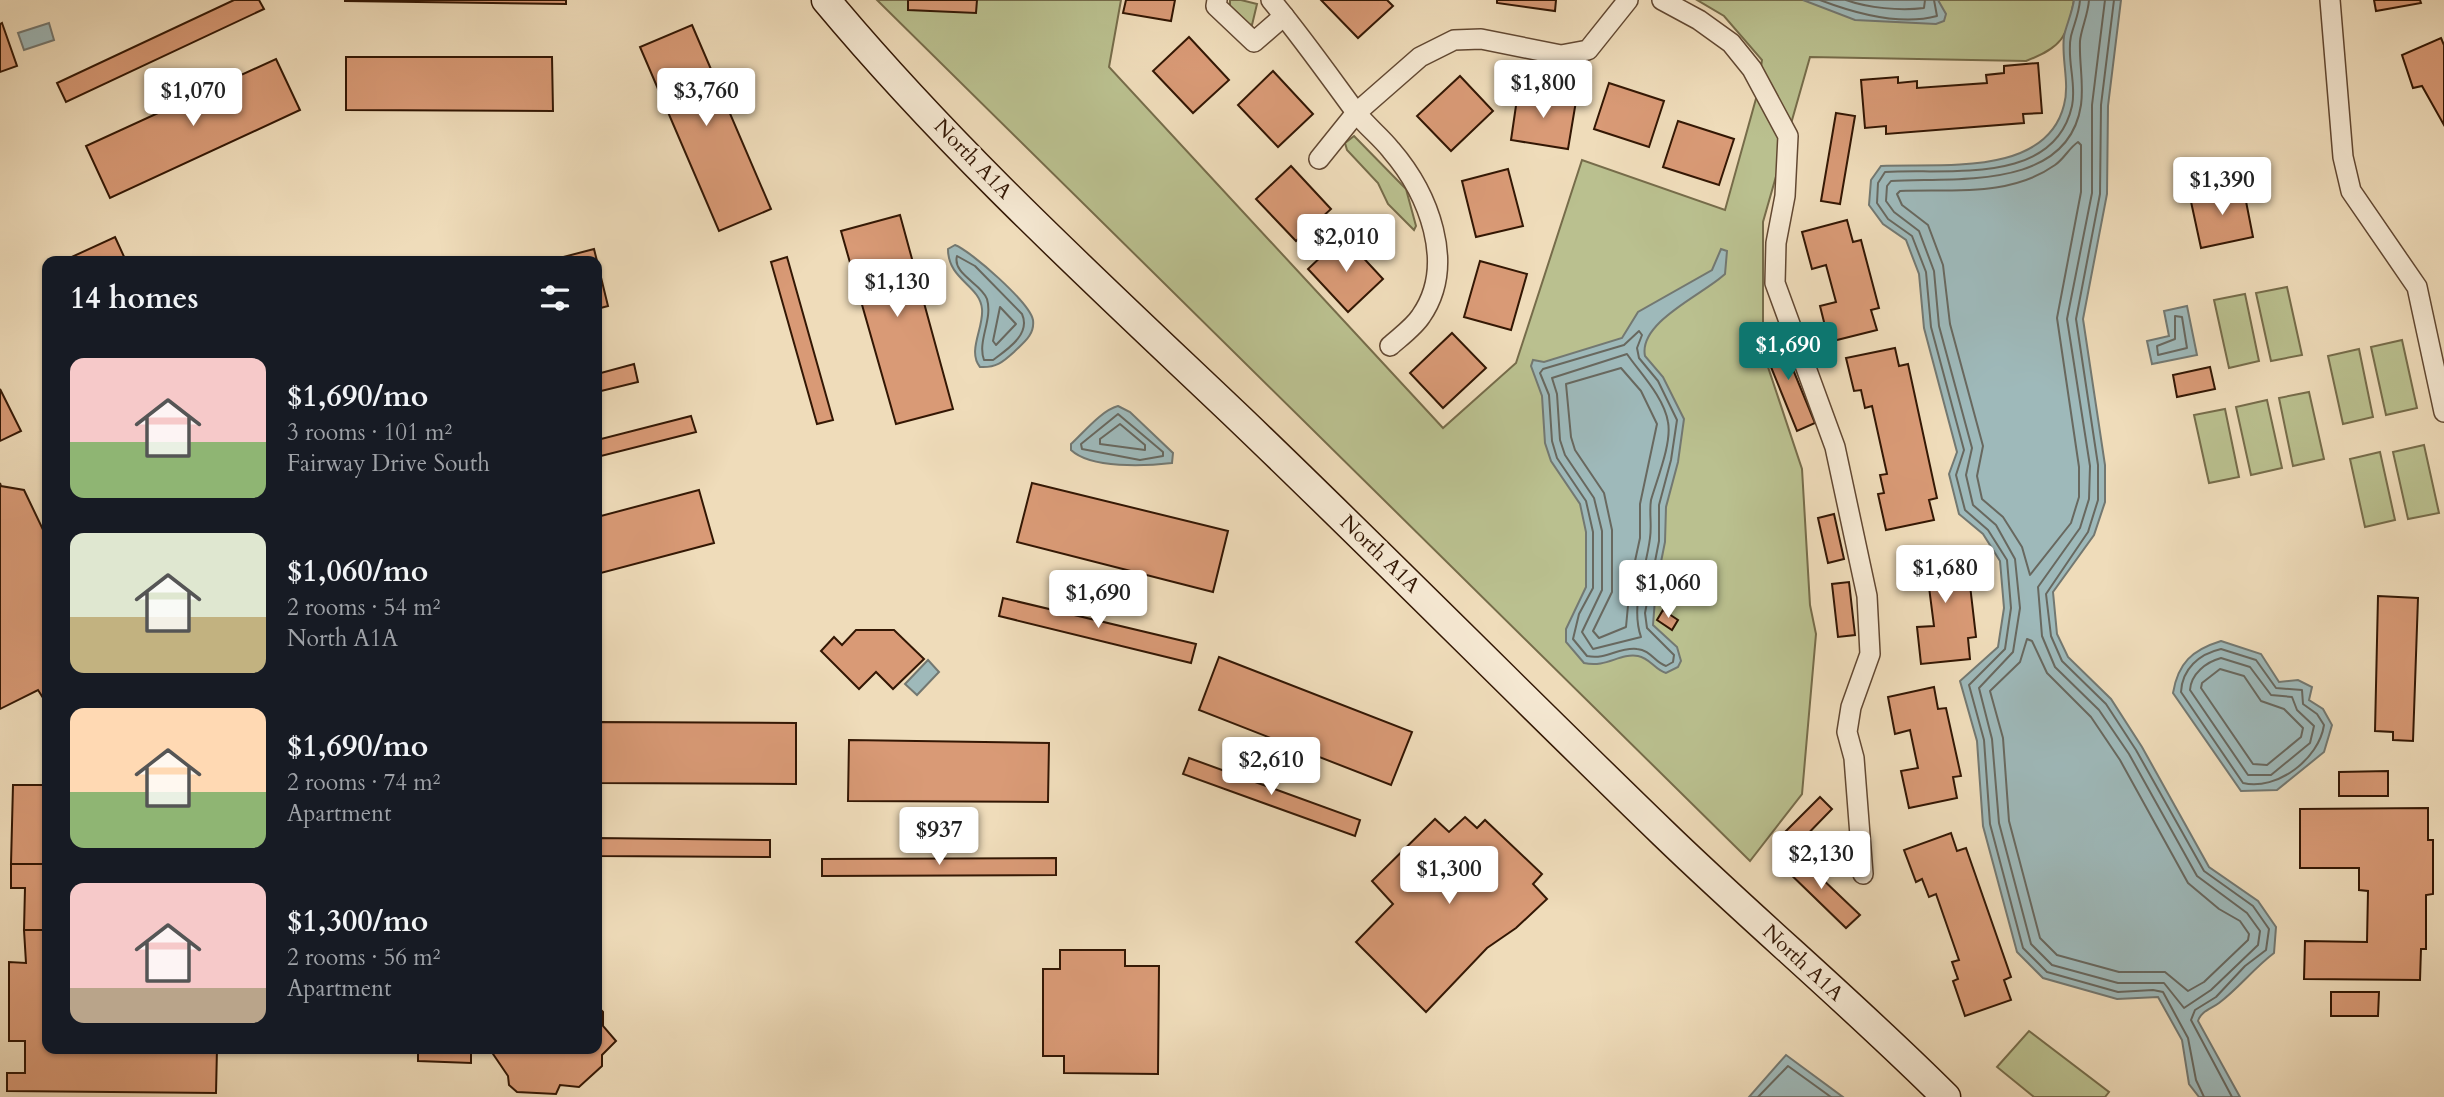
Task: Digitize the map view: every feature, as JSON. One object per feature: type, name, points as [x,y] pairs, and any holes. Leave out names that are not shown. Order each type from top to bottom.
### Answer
[{"type":"street","name":"North A1A","points":[[826,0],[867,50],[1058,244],[1349,524],[1665,835],[1942,1095]]},
{"type":"street","points":[[1217,0],[1216,6],[1254,42],[1284,16]]},
{"type":"street","points":[[1271,0],[1328,70],[1356,113],[1393,151],[1424,203],[1439,247],[1437,280],[1421,317],[1390,346]]},
{"type":"street","points":[[1319,159],[1356,113],[1420,57],[1454,40],[1481,39],[1561,55],[1588,50],[1628,0]]},
{"type":"street","points":[[1662,0],[1699,20],[1731,43],[1758,79],[1788,136],[1785,196],[1776,243],[1775,283],[1835,447],[1867,596],[1870,654],[1851,707],[1847,732],[1854,758],[1863,874]]},
{"type":"street","points":[[2330,0],[2343,157],[2351,191],[2417,287],[2444,412]]},
{"type":"green space","points":[[877,0],[1121,0],[1109,67],[1443,428],[1516,363],[1582,160],[1725,210],[1757,95],[1762,60],[1724,16],[1697,0],[2074,0],[2069,24],[2061,40],[2048,51],[2026,61],[1810,57],[1763,222],[1763,352],[1802,469],[1810,605],[1816,634],[1802,794],[1750,861]]},
{"type":"green space","points":[[1230,0],[1257,4],[1252,25],[1230,6]]},
{"type":"green space","points":[[1354,136],[1406,189],[1416,226],[1414,230],[1388,204],[1378,183],[1347,150],[1345,143]]},
{"type":"green space","points":[[2287,287],[2302,355],[2271,361],[2256,293]]},
{"type":"green space","points":[[2245,294],[2259,361],[2229,368],[2214,300]]},
{"type":"green space","points":[[2402,340],[2417,408],[2386,415],[2371,347]]},
{"type":"green space","points":[[2359,349],[2373,417],[2343,424],[2328,356]]},
{"type":"green space","points":[[2309,392],[2324,459],[2293,466],[2279,398]]},
{"type":"green space","points":[[2267,400],[2282,468],[2251,475],[2236,407]]},
{"type":"green space","points":[[2225,409],[2239,477],[2209,483],[2194,415]]},
{"type":"green space","points":[[2424,445],[2439,513],[2408,519],[2393,452]]},
{"type":"green space","points":[[2380,452],[2395,520],[2365,527],[2350,459]]},
{"type":"green space","points":[[2029,1031],[2109,1092],[2105,1097],[2034,1097],[1997,1067]]},
{"type":"water","points":[[1803,0],[1938,0],[1946,14],[1944,21],[1936,24],[1855,20]]},
{"type":"water","points":[[2074,0],[2121,0],[2108,106],[2107,194],[2083,319],[2105,465],[2105,502],[2094,535],[2053,592],[2057,634],[2068,657],[2111,699],[2142,747],[2209,867],[2258,901],[2276,927],[2274,953],[2219,1003],[2204,1012],[2198,1021],[2240,1097],[2199,1097],[2189,1084],[2182,1040],[2158,997],[2117,999],[2043,978],[2017,952],[1983,826],[1977,741],[1960,681],[1998,647],[2004,608],[2000,561],[1983,534],[1959,514],[1949,474],[1957,452],[1924,328],[1919,274],[1906,240],[1883,224],[1869,205],[1871,180],[1881,166],[1987,162],[2013,156],[2036,145],[2053,128],[2066,97],[2064,36]]},
{"type":"water","points":[[49,23],[54,40],[24,50],[18,33]]},
{"type":"water","points":[[955,245],[999,278],[1022,302],[1033,320],[1028,338],[999,364],[980,367],[976,361],[975,347],[982,309],[976,294],[958,275],[949,259],[948,249]]},
{"type":"water","points":[[1721,249],[1727,251],[1725,274],[1662,320],[1646,344],[1645,356],[1663,377],[1684,419],[1678,462],[1666,507],[1665,542],[1656,587],[1653,625],[1677,647],[1681,661],[1678,667],[1666,673],[1638,656],[1599,664],[1584,663],[1566,642],[1566,629],[1586,587],[1586,532],[1580,504],[1551,461],[1545,443],[1542,396],[1531,366],[1533,360],[1544,362],[1622,338],[1638,312],[1712,270]]},
{"type":"water","points":[[2187,306],[2197,355],[2152,364],[2147,341],[2169,336],[2164,311]]},
{"type":"water","points":[[1118,406],[1130,412],[1173,453],[1172,463],[1105,463],[1080,456],[1071,450],[1071,444],[1093,422]]},
{"type":"water","points":[[2221,641],[2261,654],[2279,682],[2298,680],[2312,687],[2309,700],[2323,709],[2332,725],[2324,752],[2277,790],[2241,791],[2173,693],[2179,673],[2188,659],[2194,653]]},
{"type":"water","points":[[928,660],[939,672],[917,695],[905,684]]},
{"type":"water","points":[[1786,1055],[1843,1097],[1749,1097]]},
{"type":"building","points":[[234,0],[259,0],[264,9],[66,102],[57,83]]},
{"type":"building","points":[[566,0],[566,4],[345,1]]},
{"type":"building","points":[[908,0],[977,0],[976,13],[908,10]]},
{"type":"building","points":[[1126,0],[1175,0],[1171,21],[1123,13]]},
{"type":"building","points":[[1321,0],[1387,0],[1393,6],[1358,38]]},
{"type":"building","points":[[1497,0],[1556,0],[1555,11],[1497,3]]},
{"type":"building","points":[[2374,0],[2420,0],[2421,3],[2376,11]]},
{"type":"building","points":[[2,23],[17,66],[0,72],[0,24]]},
{"type":"building","points":[[692,25],[771,209],[719,231],[640,47]]},
{"type":"building","points":[[1189,37],[1229,80],[1193,113],[1153,71]]},
{"type":"building","points":[[2441,38],[2444,45],[2444,125],[2422,86],[2413,88],[2402,55]]},
{"type":"building","points":[[346,57],[552,57],[553,111],[346,110]]},
{"type":"building","points":[[276,59],[300,110],[110,198],[86,146]]},
{"type":"building","points":[[2038,63],[2042,113],[2023,114],[2024,123],[1886,134],[1886,126],[1865,128],[1861,80],[1898,77],[1898,83],[1917,81],[1917,88],[1987,83],[1986,75],[2004,73],[2004,66]]},
{"type":"building","points":[[1273,71],[1313,114],[1278,147],[1238,105]]},
{"type":"building","points":[[1460,76],[1493,111],[1451,151],[1417,116]]},
{"type":"building","points":[[1609,83],[1664,101],[1649,147],[1594,129]]},
{"type":"building","points":[[1518,92],[1576,101],[1568,149],[1511,140]]},
{"type":"building","points":[[1836,113],[1855,116],[1840,204],[1821,201]]},
{"type":"building","points":[[1678,121],[1734,139],[1719,185],[1663,167]]},
{"type":"building","points":[[1291,166],[1331,209],[1296,241],[1256,199]]},
{"type":"building","points":[[1508,169],[1523,226],[1476,237],[1462,181]]},
{"type":"building","points":[[2243,186],[2253,237],[2201,248],[2190,197]]},
{"type":"building","points":[[900,215],[953,409],[896,424],[841,231]]},
{"type":"building","points":[[1847,220],[1853,242],[1861,240],[1879,308],[1871,310],[1877,330],[1829,342],[1820,306],[1836,302],[1826,265],[1812,269],[1802,232]]},
{"type":"building","points":[[1343,236],[1383,279],[1348,312],[1308,269]]},
{"type":"building","points":[[115,237],[124,256],[74,256]]},
{"type":"building","points":[[594,249],[596,256],[567,256]]},
{"type":"building","points":[[787,257],[833,420],[817,424],[771,262]]},
{"type":"building","points":[[1480,261],[1527,274],[1511,330],[1464,317]]},
{"type":"building","points":[[602,281],[608,306],[602,308]]},
{"type":"building","points":[[1452,333],[1486,368],[1443,408],[1410,373]]},
{"type":"building","points":[[1778,333],[1815,423],[1797,431],[1760,340]]},
{"type":"building","points":[[1895,348],[1899,366],[1908,364],[1937,498],[1929,500],[1934,520],[1886,530],[1878,494],[1884,493],[1880,475],[1887,474],[1872,406],[1865,408],[1861,390],[1854,391],[1846,358]]},
{"type":"building","points":[[634,364],[638,382],[602,391],[602,373]]},
{"type":"building","points":[[2210,367],[2215,389],[2177,397],[2173,375]]},
{"type":"building","points":[[0,389],[21,431],[0,441]]},
{"type":"building","points":[[691,416],[696,432],[602,456],[602,439]]},
{"type":"building","points":[[0,483],[1,486],[24,490],[42,528],[42,696],[38,690],[0,709]]},
{"type":"building","points":[[1032,483],[1228,531],[1213,592],[1017,542]]},
{"type":"building","points":[[699,490],[714,543],[602,573],[602,516]]},
{"type":"building","points":[[1834,514],[1844,559],[1828,563],[1818,518]]},
{"type":"building","points":[[1957,546],[1960,569],[1968,568],[1976,637],[1968,638],[1970,659],[1921,664],[1917,627],[1934,626],[1929,587],[1914,589],[1910,552]]},
{"type":"building","points":[[1849,582],[1855,635],[1838,637],[1832,584]]},
{"type":"building","points":[[2378,596],[2418,598],[2413,741],[2393,740],[2393,732],[2375,731]]},
{"type":"building","points":[[1003,598],[1196,644],[1191,663],[999,616]]},
{"type":"building","points":[[1663,610],[1678,620],[1672,630],[1657,620]]},
{"type":"building","points":[[856,630],[894,630],[924,659],[893,689],[876,672],[859,689],[821,651],[834,637],[842,645]]},
{"type":"building","points":[[1219,657],[1412,732],[1391,785],[1199,710]]},
{"type":"building","points":[[1934,687],[1938,709],[1946,708],[1961,776],[1953,777],[1957,798],[1909,808],[1901,771],[1918,768],[1910,730],[1895,734],[1888,697]]},
{"type":"building","points":[[602,722],[796,723],[796,784],[602,783]]},
{"type":"building","points":[[849,740],[1049,743],[1048,802],[848,801]]},
{"type":"building","points":[[1189,758],[1360,820],[1355,836],[1183,774]]},
{"type":"building","points":[[2388,771],[2388,796],[2339,796],[2339,772]]},
{"type":"building","points":[[13,785],[42,785],[42,864],[11,864]]},
{"type":"building","points":[[1820,797],[1832,809],[1795,847],[1782,835]]},
{"type":"building","points":[[2428,808],[2428,840],[2433,840],[2433,894],[2426,895],[2426,949],[2421,949],[2420,980],[2304,979],[2305,941],[2367,942],[2368,891],[2359,890],[2359,868],[2300,868],[2300,809]]},
{"type":"building","points":[[1465,817],[1477,828],[1485,820],[1542,874],[1533,884],[1547,899],[1516,928],[1487,948],[1426,1012],[1356,942],[1393,904],[1372,881],[1435,819],[1449,832]]},
{"type":"building","points":[[1951,833],[1957,851],[1966,848],[2011,977],[2004,980],[2011,1000],[1965,1016],[1953,981],[1958,979],[1952,962],[1959,960],[1936,894],[1929,897],[1922,879],[1916,882],[1904,850]]},
{"type":"building","points":[[602,838],[770,840],[770,857],[602,856]]},
{"type":"building","points":[[1795,853],[1860,915],[1846,928],[1782,866]]},
{"type":"building","points":[[1056,858],[1056,875],[822,876],[822,859]]},
{"type":"building","points":[[11,864],[42,864],[42,930],[24,930],[25,888],[11,888]]},
{"type":"building","points":[[24,930],[42,930],[42,1054],[217,1054],[216,1093],[7,1091],[7,1073],[25,1073],[25,1041],[9,1041],[9,962],[26,963]]},
{"type":"building","points":[[1060,950],[1125,950],[1125,966],[1159,966],[1158,1074],[1064,1073],[1064,1056],[1043,1056],[1043,969],[1060,969]]},
{"type":"building","points":[[2331,992],[2379,992],[2378,1016],[2331,1016]]},
{"type":"building","points":[[603,1012],[603,1026],[616,1041],[602,1055],[602,1066],[579,1087],[560,1085],[556,1094],[517,1092],[509,1085],[508,1076],[493,1054],[602,1054]]},
{"type":"building","points":[[418,1054],[471,1054],[471,1063],[418,1061]]}]
